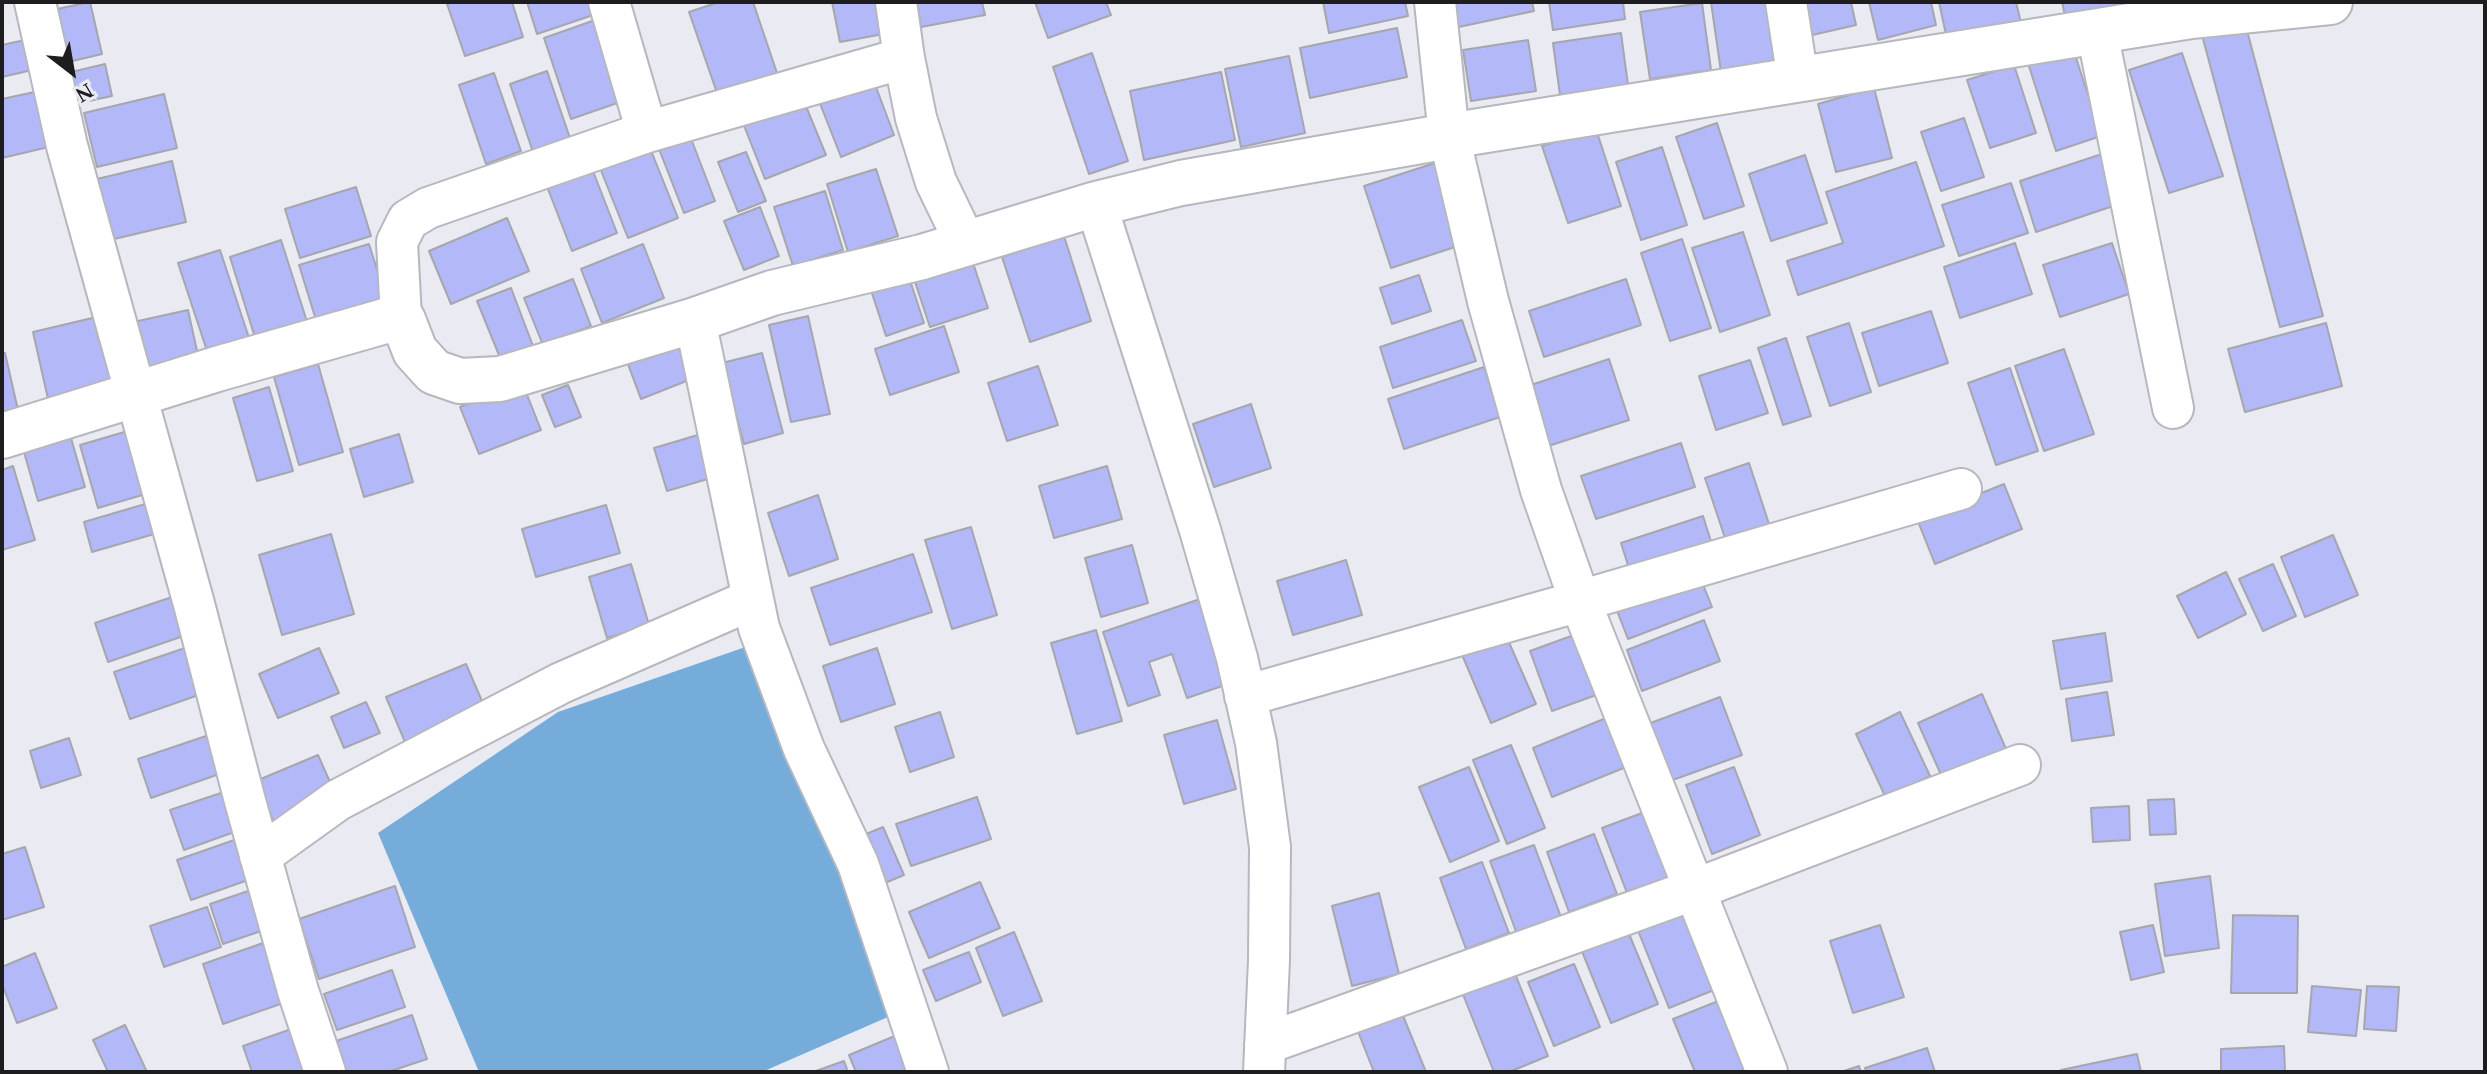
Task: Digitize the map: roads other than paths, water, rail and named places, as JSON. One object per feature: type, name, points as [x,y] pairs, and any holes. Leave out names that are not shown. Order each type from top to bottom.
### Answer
[{"type":"street","points":[[35,2],[67,146],[198,617],[260,856],[298,991],[325,1072]]},
{"type":"street","points":[[609,2],[647,132]]},
{"type":"street","points":[[896,2],[916,118],[936,182],[966,244]]},
{"type":"street","points":[[1435,2],[1449,136],[1488,301],[1541,490],[1580,601],[1767,1072]]},
{"type":"street","points":[[1786,2],[1798,80]]},
{"type":"street","points":[[904,58],[647,132],[428,208],[408,220],[397,242],[401,318],[415,351],[434,372],[460,381],[500,379],[695,320],[772,293],[966,244],[1096,204],[1181,183],[1449,136],[2097,32],[2190,9],[2330,2]]},
{"type":"street","points":[[2097,32],[2173,408]]},
{"type":"street","points":[[1096,204],[1200,530],[1237,658],[1256,743],[1270,847],[1264,1058],[2020,765]]},
{"type":"street","points":[[2,436],[135,394],[401,318]]},
{"type":"street","points":[[695,320],[759,628],[804,749],[858,864],[928,1072]]},
{"type":"street","points":[[1245,696],[1961,489]]},
{"type":"street","points":[[260,856],[338,800],[479,725],[561,683],[753,599]]},
{"type":"water","points":[[757,643],[897,1013],[762,1072],[479,1072],[378,833],[558,712]]}]
